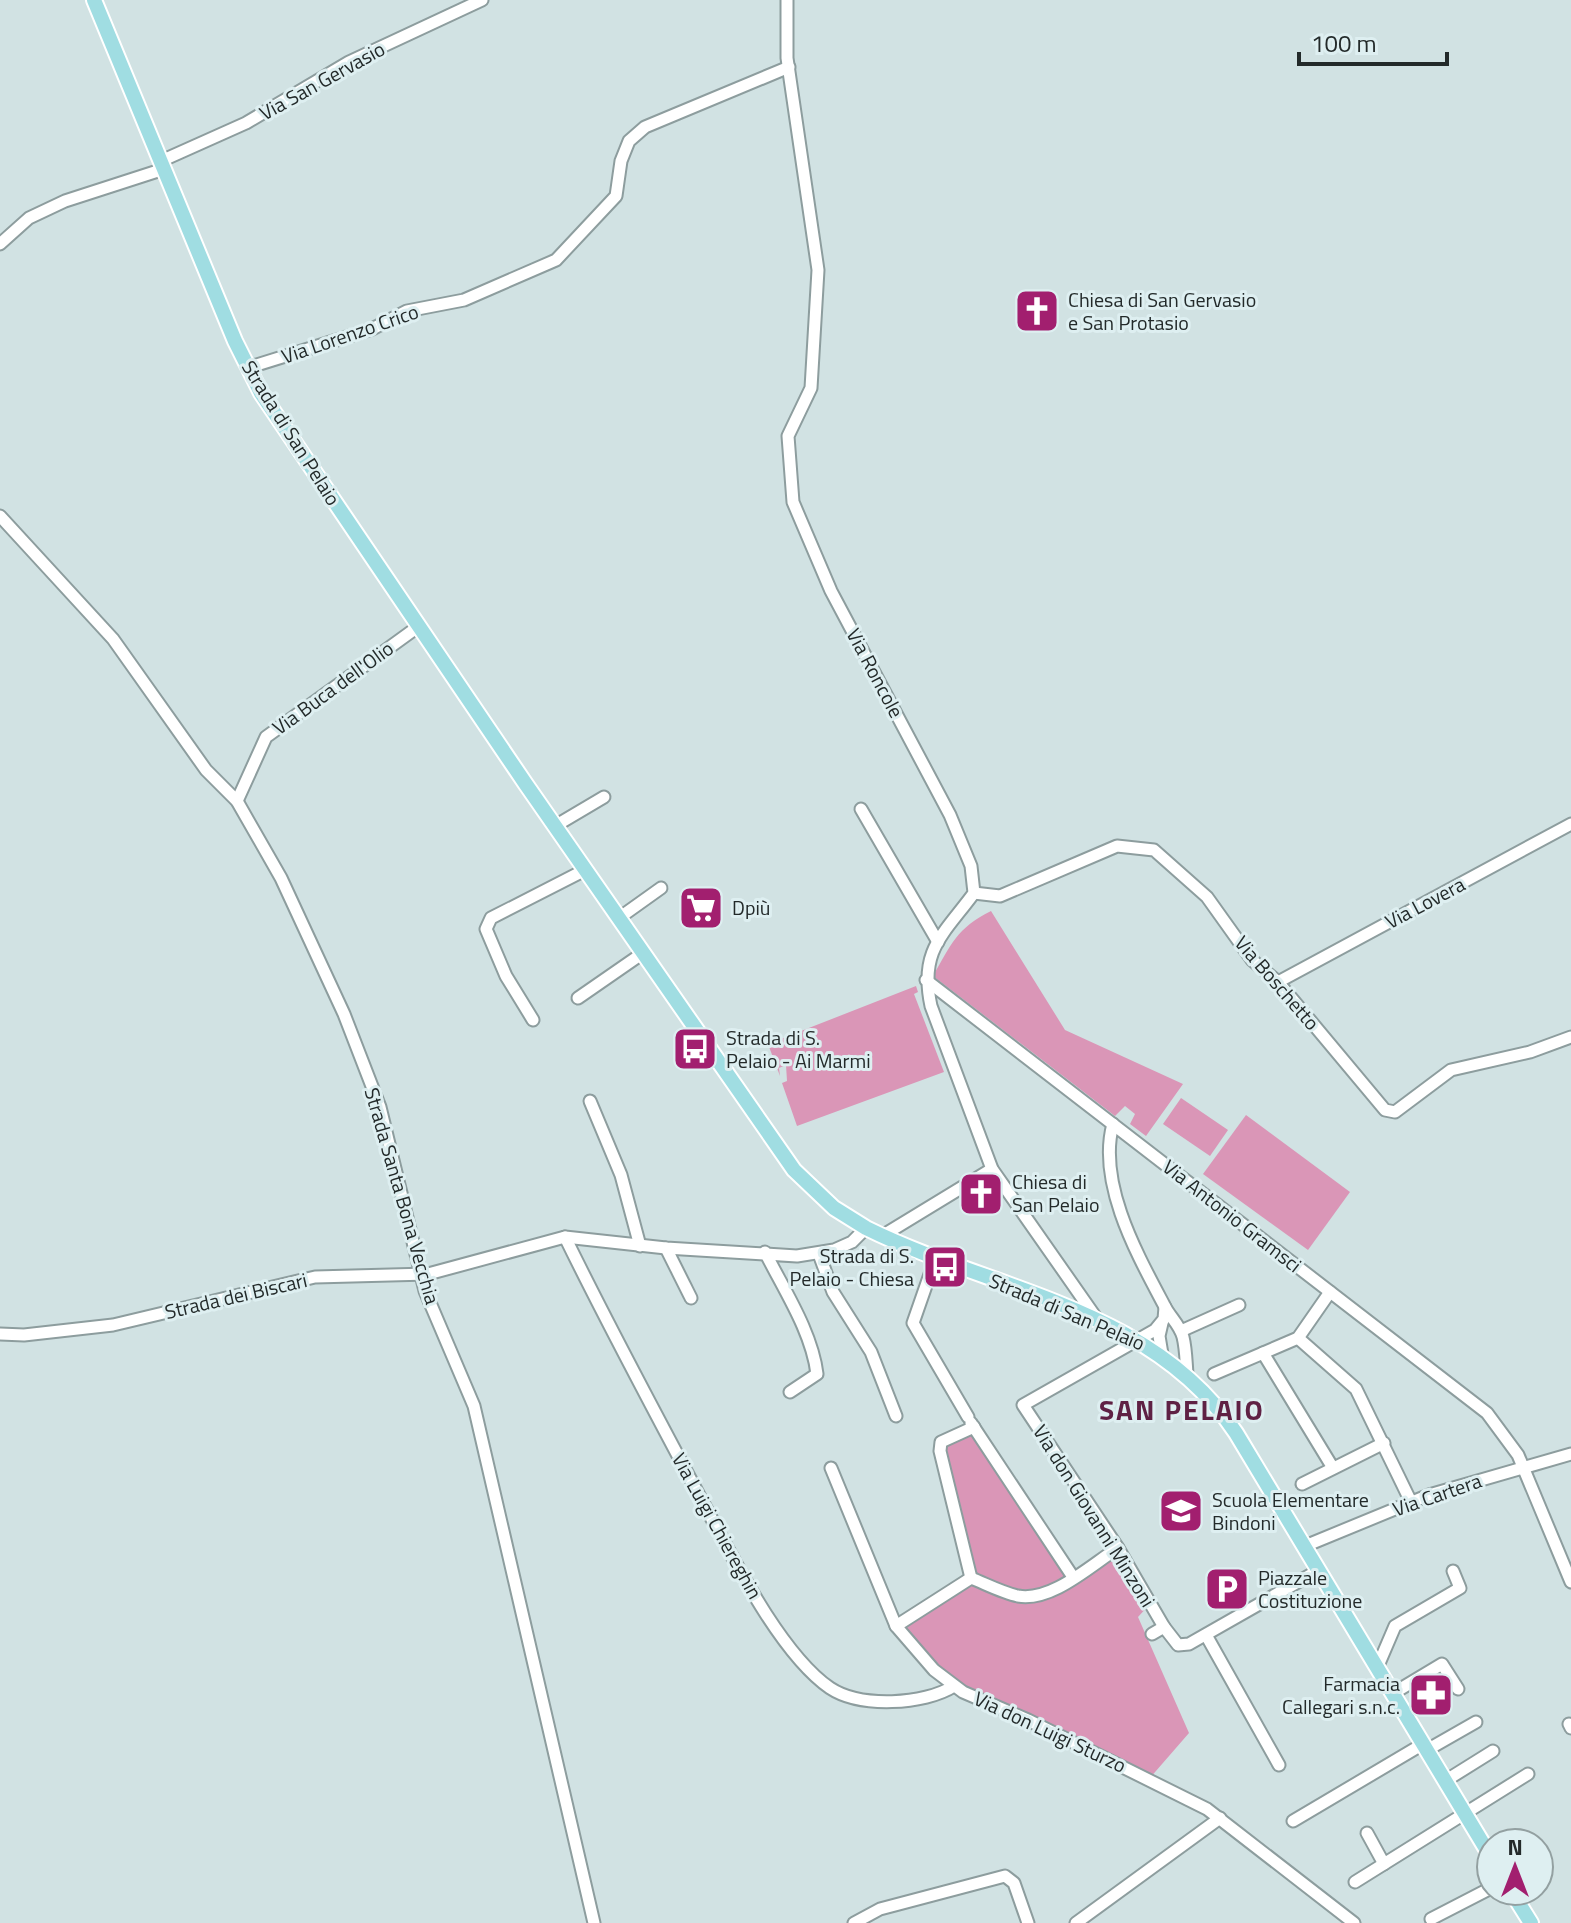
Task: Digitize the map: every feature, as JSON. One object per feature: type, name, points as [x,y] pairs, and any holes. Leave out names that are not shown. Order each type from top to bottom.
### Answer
[{"type":"main road","name":"Strada di San Pelaio","points":[[94,1],[247,368],[295,446],[794,1170],[834,1208],[866,1228],[1135,1338],[1187,1374],[1225,1415],[1475,1831]]},
{"type":"street","name":"Via San Gervasio","points":[[0,244],[29,218],[65,201],[163,165],[246,123],[349,62],[482,0]]},
{"type":"street","name":"Via Roncole","points":[[787,0],[789,67],[818,270],[811,388],[788,436],[793,502],[831,591],[950,815],[971,866],[974,893]]},
{"type":"street","name":"Via Lorenzo Crico","points":[[247,368],[372,329],[407,311],[464,300],[556,260],[616,196],[621,161],[629,141],[645,127],[789,67]]},
{"type":"street","name":"Strada Santa Bona Vecchia","points":[[0,516],[113,639],[206,770],[237,801],[281,878],[344,1014],[380,1107],[421,1275],[474,1406],[594,1923]]},
{"type":"street","name":"Via Buca dell'Olio","points":[[237,801],[266,737],[419,626]]},
{"type":"street","points":[[555,826],[604,797]]},
{"type":"street","points":[[861,809],[938,942]]},
{"type":"street","name":"Via Lovera","points":[[1278,982],[1571,824]]},
{"type":"street","name":"Via Boschetto","points":[[974,893],[1000,896],[1117,846],[1154,850],[1207,897],[1252,960],[1278,982],[1385,1110],[1395,1112],[1451,1070],[1530,1052],[1571,1037]]},
{"type":"street","points":[[533,1020],[506,976],[486,929],[491,918],[585,870]]},
{"type":"street","points":[[619,918],[661,888]]},
{"type":"street","points":[[974,893],[931,952],[926,980],[931,1006],[992,1169],[1099,1322]]},
{"type":"street","points":[[578,998],[643,953]]},
{"type":"street","name":"Via Antonio Gramsci","points":[[926,980],[1487,1413],[1508,1437],[1571,1582]]},
{"type":"street","points":[[590,1101],[621,1175],[640,1246]]},
{"type":"street","points":[[1113,1124],[1108,1144],[1109,1163],[1127,1228],[1165,1307],[1181,1331],[1187,1374]]},
{"type":"street","points":[[882,1236],[992,1169]]},
{"type":"street","points":[[565,1237],[640,1246],[797,1256],[819,1254],[852,1242],[866,1228]]},
{"type":"street","name":"Strada dei Biscari","points":[[0,1334],[24,1335],[113,1325],[315,1277],[421,1275],[452,1270],[565,1237]]},
{"type":"street","name":"Via Luigi Chiereghin","points":[[565,1237],[614,1337],[744,1578],[792,1649],[831,1688],[861,1698],[912,1699],[940,1695],[954,1686]]},
{"type":"street","points":[[666,1248],[691,1298]]},
{"type":"street","points":[[765,1252],[805,1332],[816,1364],[817,1374],[790,1392]]},
{"type":"street","points":[[819,1254],[833,1292],[871,1352],[896,1416]]},
{"type":"street","points":[[936,1257],[913,1323],[971,1422],[1073,1577]]},
{"type":"street","points":[[1214,1374],[1298,1338],[1330,1292]]},
{"type":"street","points":[[1076,1312],[1083,1295]]},
{"type":"street","points":[[1181,1331],[1239,1305]]},
{"type":"street","points":[[1162,1354],[1159,1336],[1165,1307]]},
{"type":"street","points":[[1135,1338],[1163,1323]]},
{"type":"street","name":"Via don Giovanni Minzoni","points":[[1135,1338],[1023,1405],[1118,1548],[1164,1627]]},
{"type":"street","points":[[1298,1338],[1356,1389],[1411,1502]]},
{"type":"street","points":[[1263,1353],[1333,1468]]},
{"type":"street","points":[[971,1422],[941,1442],[940,1451],[971,1578]]},
{"type":"street","points":[[1302,1484],[1384,1443]]},
{"type":"street","name":"Via Cartera","points":[[1305,1546],[1411,1502],[1571,1454]]},
{"type":"street","name":"Via don Luigi Sturzo","points":[[831,1468],[896,1626],[954,1686],[1121,1765],[1220,1818],[1354,1923]]},
{"type":"street","points":[[971,1578],[1017,1596],[1033,1597],[1073,1577],[1118,1548]]},
{"type":"street","points":[[1152,1634],[1164,1627],[1178,1645],[1206,1635],[1319,1570]]},
{"type":"street","points":[[1377,1668],[1395,1626],[1460,1588],[1453,1571]]},
{"type":"street","points":[[896,1626],[971,1578]]},
{"type":"street","points":[[1206,1635],[1279,1765]]},
{"type":"street","points":[[1392,1694],[1442,1664],[1458,1689]]},
{"type":"street","points":[[1293,1821],[1476,1722]]},
{"type":"street","points":[[1445,1781],[1493,1751]]},
{"type":"street","points":[[1355,1882],[1528,1774]]},
{"type":"street","points":[[1076,1923],[1220,1818]]},
{"type":"street","points":[[1367,1833],[1384,1864]]},
{"type":"street","points":[[854,1923],[880,1909],[973,1882],[1010,1878],[1028,1923]]},
{"type":"street","points":[[1431,1919],[1475,1896]]},
{"type":"shaded area","points":[[991,911],[1065,1030],[1183,1084],[1146,1136],[1130,1124],[1135,1114],[1125,1106],[1115,1116],[933,976],[962,931]]},
{"type":"shaded area","points":[[916,986],[918,992],[914,994],[944,1072],[797,1126],[782,1083],[787,1081],[786,1065],[779,1068],[780,1076],[768,1044]]},
{"type":"shaded area","points":[[1181,1098],[1228,1130],[1210,1156],[1163,1124]]},
{"type":"shaded area","points":[[1246,1115],[1350,1192],[1308,1250],[1203,1174]]},
{"type":"shaded area","points":[[974,1427],[1072,1575],[1118,1548],[1150,1604],[1138,1617],[1189,1733],[1149,1779],[963,1692],[896,1626],[971,1578],[941,1442]]},
{"type":"place","name":"Chiesa di San Gervasio e San Protasio","points":[[1037,311]]},
{"type":"place","name":"Dpiù","points":[[701,908]]},
{"type":"place","name":"Strada di S. Pelaio - Ai Marmi","points":[[695,1049]]},
{"type":"place","name":"Chiesa di San Pelaio","points":[[981,1194]]},
{"type":"place","name":"Strada di S. Pelaio - Chiesa","points":[[945,1267]]},
{"type":"place","name":"Scuola Elementare Bindoni","points":[[1181,1511]]},
{"type":"place","name":"Piazzale Costituzione","points":[[1227,1589]]},
{"type":"place","name":"Farmacia Callegari s.n.c.","points":[[1431,1695]]},
{"type":"district","name":"SAN PELAIO","points":[[1182,1410]]}]
